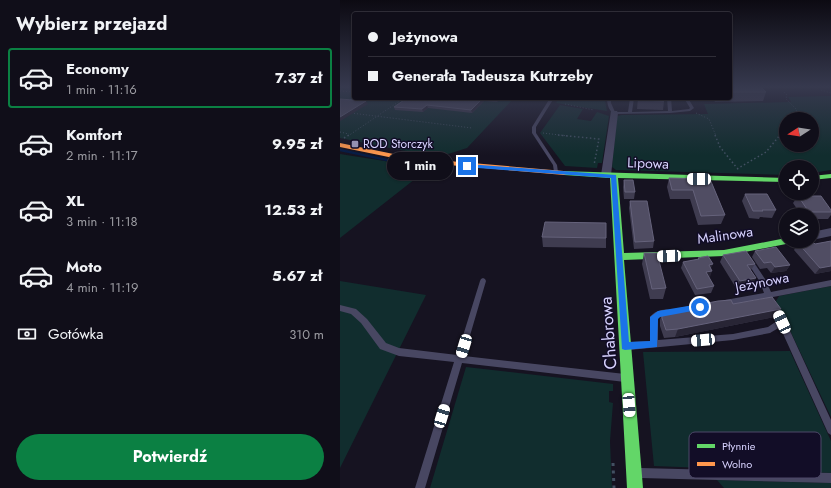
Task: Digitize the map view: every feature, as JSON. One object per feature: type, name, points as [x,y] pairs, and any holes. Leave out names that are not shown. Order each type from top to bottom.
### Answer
[{"type":"street","points":[[608,176],[614,113]]},
{"type":"street","name":"Lipowa","points":[[341,142],[424,162],[608,176],[779,180]]},
{"type":"street","name":"Chabrowa","points":[[608,176],[619,257],[635,488]]},
{"type":"street","points":[[819,177],[831,176]]},
{"type":"street","points":[[819,235],[831,232]]},
{"type":"street","name":"Malinowa","points":[[619,257],[724,253],[779,242]]},
{"type":"lane","points":[[545,110],[534,127],[534,133],[555,165],[556,172]]},
{"type":"lane","points":[[612,110],[614,113],[670,112],[690,110]]},
{"type":"lane","points":[[741,250],[763,281],[831,430]]},
{"type":"lane","points":[[420,488],[484,281]]},
{"type":"lane","name":"Jeżynowa","points":[[718,304],[831,283]]},
{"type":"lane","points":[[340,308],[353,311],[364,321],[383,346],[398,352],[627,378]]},
{"type":"lane","points":[[654,344],[654,317],[658,314],[673,311]]},
{"type":"lane","points":[[625,346],[733,337],[770,330],[782,322]]},
{"type":"lane","points":[[634,473],[689,474]]},
{"type":"lane","points":[[821,478],[831,478]]},
{"type":"path","points":[[341,142],[349,134],[386,110]]},
{"type":"path","points":[[690,110],[709,119],[720,147],[737,168],[736,180]]},
{"type":"path","points":[[347,113],[472,128]]},
{"type":"path","points":[[340,132],[349,134]]},
{"type":"path","points":[[543,133],[599,139],[593,168]]},
{"type":"path","points":[[737,168],[766,152],[779,136]]},
{"type":"green space","points":[[340,110],[503,110],[467,148],[442,156],[400,150],[340,138]]},
{"type":"green space","points":[[557,110],[583,110],[577,119],[591,121],[597,112],[609,116],[602,163],[598,163],[597,168],[565,166],[540,133]]},
{"type":"green space","points":[[706,110],[831,110],[831,170],[819,172],[819,160],[779,160],[779,175],[616,170],[612,167],[617,116],[708,114]]},
{"type":"green space","points":[[340,154],[429,168],[340,238]]},
{"type":"green space","points":[[340,281],[426,295],[340,468]]},
{"type":"green space","points":[[831,286],[831,417],[776,301],[779,296]]},
{"type":"green space","points":[[790,351],[831,441],[831,473],[821,473],[821,432],[689,432],[689,467],[654,466],[643,352]]},
{"type":"green space","points":[[466,367],[613,384],[613,391],[609,391],[609,402],[613,403],[610,441],[612,488],[430,488]]},
{"type":"green space","points":[[717,480],[831,483],[831,488],[724,488]]},
{"type":"building","points":[[340,110],[352,110],[340,117]]},
{"type":"building","points":[[669,178],[710,179],[725,215],[701,216],[693,190],[672,190]]},
{"type":"building","points":[[624,180],[633,180],[635,192],[625,192]]},
{"type":"building","points":[[745,194],[767,194],[776,210],[753,211]]},
{"type":"building","points":[[819,196],[821,196],[831,212],[819,212],[819,208],[806,208],[801,200],[819,200]]},
{"type":"building","points":[[630,201],[647,201],[654,241],[635,242]]},
{"type":"building","points":[[545,222],[606,223],[606,238],[542,237]]},
{"type":"building","points":[[831,241],[831,266],[820,268],[802,248],[819,248],[819,243]]},
{"type":"building","points":[[776,247],[790,265],[775,267],[771,262],[764,263],[755,251]]},
{"type":"building","points":[[746,251],[755,264],[747,265],[756,278],[740,281],[723,255]]},
{"type":"building","points":[[644,253],[657,253],[666,288],[652,289]]},
{"type":"building","points":[[708,256],[713,264],[709,265],[712,271],[706,272],[714,286],[697,289],[683,262]]},
{"type":"building","points":[[772,297],[781,309],[666,330],[662,318],[662,312],[718,301],[731,300],[733,304]]},
{"type":"waterway","points":[[340,150],[406,164],[447,168]]},
{"type":"traffic: fast","points":[[564,173],[614,176],[779,180]]},
{"type":"traffic: fast","points":[[614,176],[635,488]]},
{"type":"traffic: fast","points":[[819,177],[831,176]]},
{"type":"traffic: fast","points":[[619,257],[724,253],[779,242]]},
{"type":"traffic: slow","points":[[340,145],[413,160],[564,173]]},
{"type":"place","name":"ROD Storczyk","points":[[355,144]]},
{"type":"route","points":[[467,166],[614,176],[625,346],[654,344],[654,317],[658,314],[700,307]]}]
